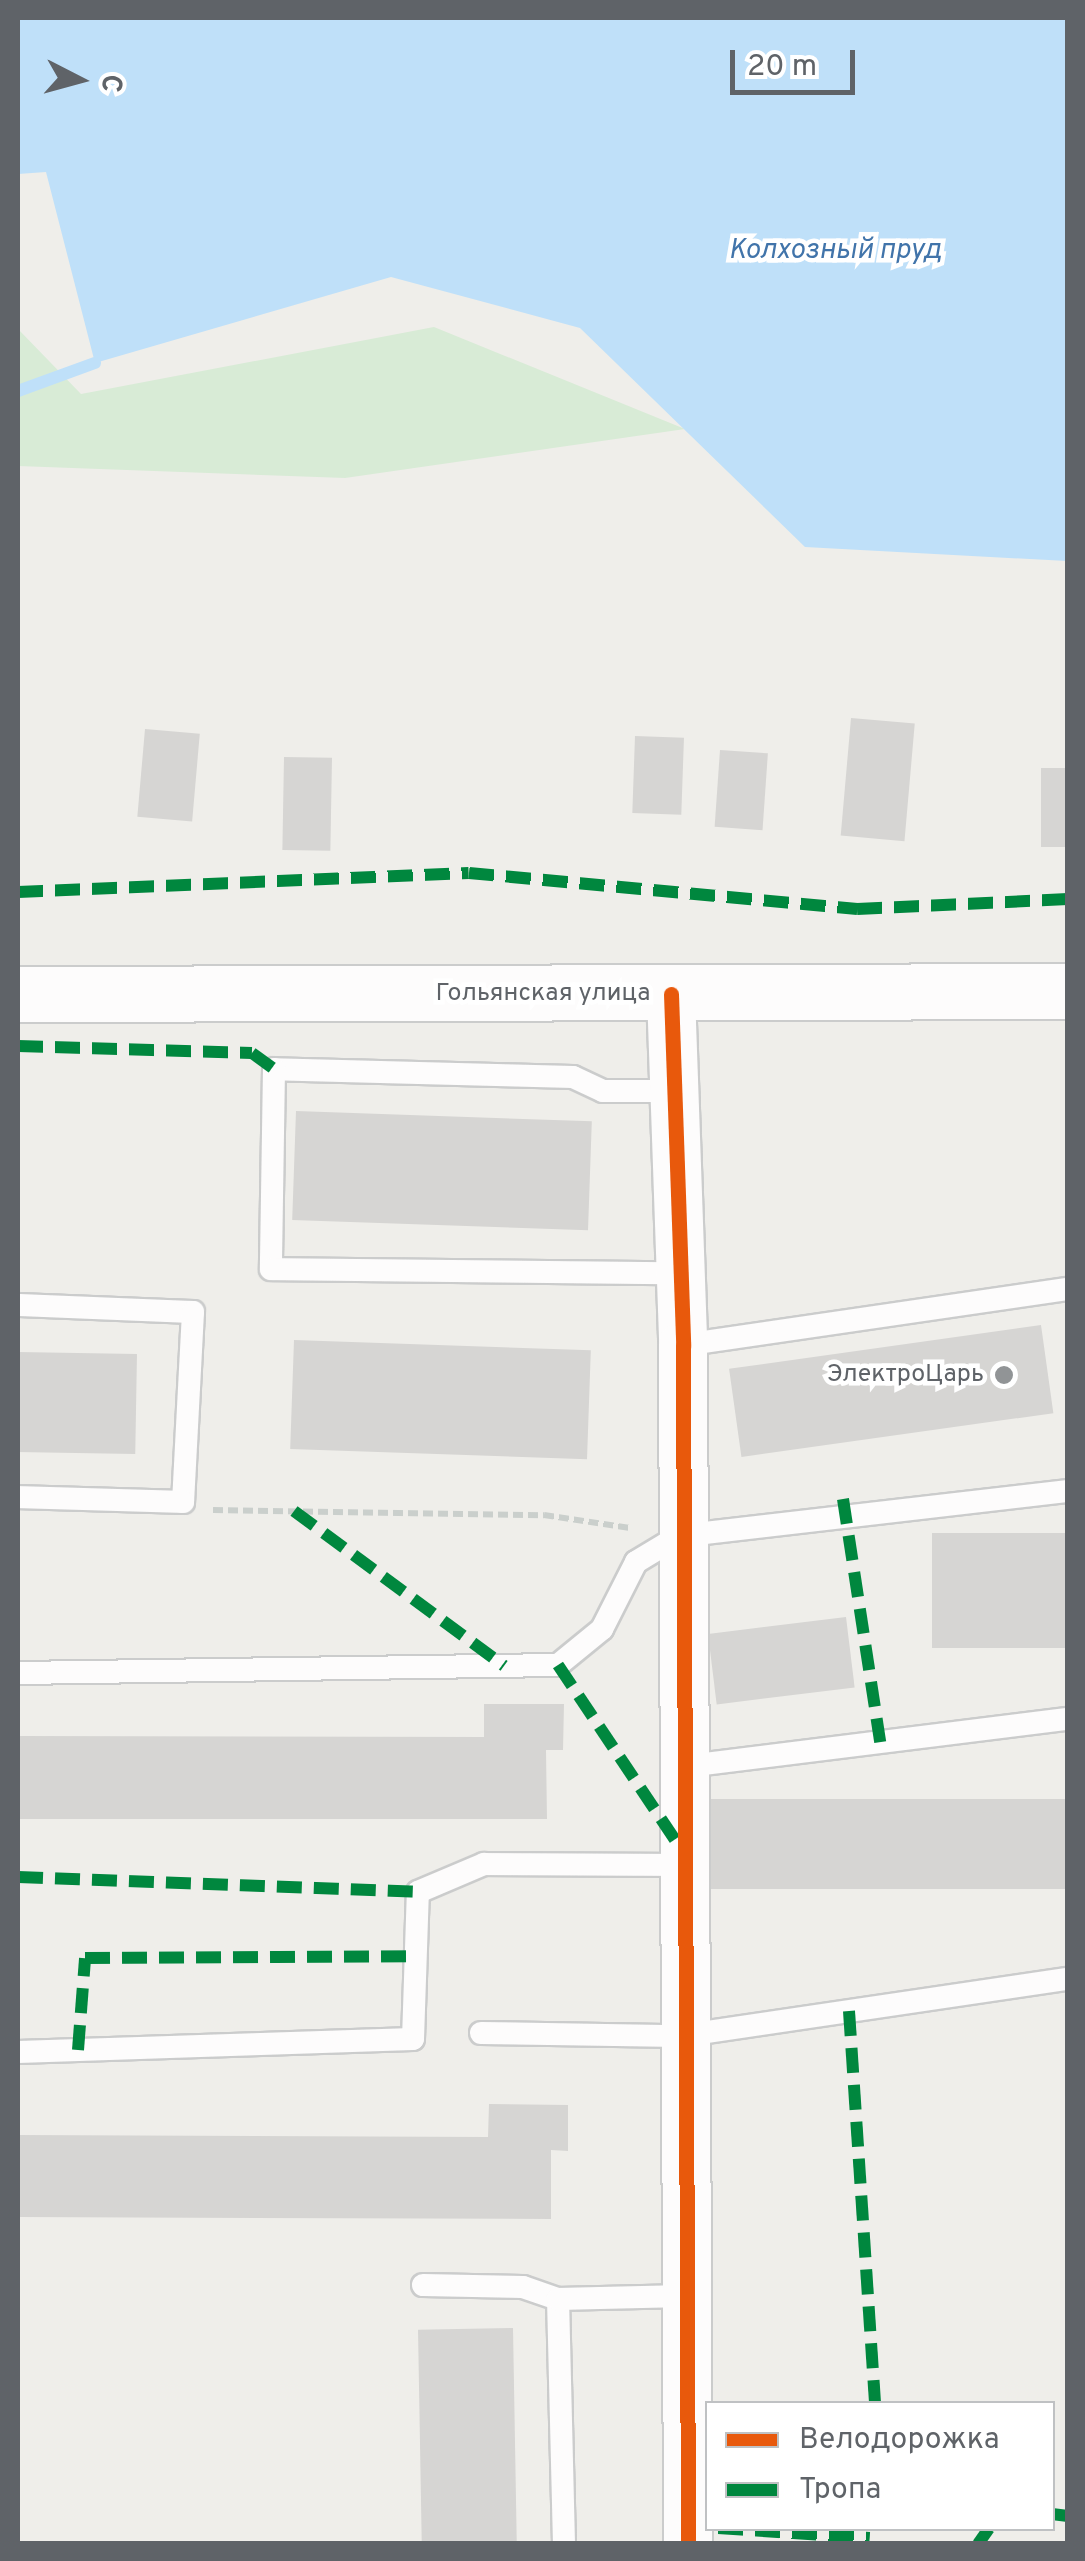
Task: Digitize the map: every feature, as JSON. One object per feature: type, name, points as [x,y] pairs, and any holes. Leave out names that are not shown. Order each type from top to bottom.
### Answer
[{"type":"main road","name":"Гольянская улица","points":[[18,994],[1068,991]]},
{"type":"street","points":[[670,994],[683,1345],[678,1536],[679,1865],[688,2544]]},
{"type":"lane","points":[[674,1091],[602,1091],[573,1078],[274,1068],[271,1269],[681,1274]]},
{"type":"lane","points":[[683,1345],[1068,1288]]},
{"type":"lane","points":[[18,1305],[193,1312],[183,1502],[18,1497]]},
{"type":"lane","points":[[18,1672],[558,1665],[602,1628],[636,1562],[678,1536],[1068,1491]]},
{"type":"lane","points":[[680,1767],[1068,1719]]},
{"type":"lane","points":[[18,2052],[413,2039],[418,1892],[484,1864],[679,1865]]},
{"type":"lane","points":[[481,2034],[680,2036],[1068,1980]]},
{"type":"lane","points":[[424,2285],[523,2287],[558,2299],[684,2296]]},
{"type":"lane","points":[[558,2299],[564,2544]]},
{"type":"path","points":[[183,1502],[213,1510],[544,1515],[678,1536]]},
{"type":"green space","points":[[434,327],[685,429],[345,478],[18,466],[18,329],[81,394]]},
{"type":"water","name":"Колхозный пруд","points":[[18,18],[1067,18],[1067,561],[805,547],[580,328],[391,277],[95,363],[46,172],[18,174]]},
{"type":"building","points":[[851,718],[915,724],[904,841],[841,836]]},
{"type":"building","points":[[145,729],[200,734],[192,821],[137,817]]},
{"type":"building","points":[[635,736],[684,738],[681,815],[632,813]]},
{"type":"building","points":[[720,750],[768,753],[763,830],[715,827]]},
{"type":"building","points":[[284,757],[332,758],[330,851],[282,850]]},
{"type":"building","points":[[1041,768],[1068,768],[1068,847],[1041,847]]},
{"type":"building","points":[[296,1111],[592,1121],[588,1230],[292,1220]]},
{"type":"building","points":[[1041,1325],[1053,1413],[741,1457],[729,1369]]},
{"type":"building","points":[[294,1340],[591,1350],[587,1459],[290,1449]]},
{"type":"building","points":[[18,1352],[137,1354],[135,1454],[18,1452]]},
{"type":"building","points":[[932,1533],[1068,1533],[1068,1648],[932,1648]]},
{"type":"building","points":[[846,1617],[855,1687],[717,1704],[708,1634]]},
{"type":"building","points":[[484,1704],[564,1704],[563,1750],[546,1750],[547,1819],[18,1819],[18,1736],[484,1737]]},
{"type":"building","points":[[700,1799],[1068,1799],[1068,1889],[700,1889]]},
{"type":"building","points":[[489,2104],[568,2105],[568,2151],[551,2150],[551,2219],[18,2217],[18,2135],[488,2137]]},
{"type":"building","points":[[513,2328],[517,2544],[422,2544],[418,2330]]},
{"type":"waterway","points":[[18,391],[95,363]]},
{"type":"marked path","points":[[18,892],[469,873],[857,909],[1068,899]]},
{"type":"marked path","points":[[18,1046],[252,1053],[274,1069]]},
{"type":"marked path","points":[[843,1499],[880,1742]]},
{"type":"marked path","points":[[294,1511],[504,1666]]},
{"type":"marked path","points":[[558,1665],[679,1846]]},
{"type":"marked path","points":[[18,1877],[418,1892]]},
{"type":"marked path","points":[[78,2050],[85,1958],[416,1956]]},
{"type":"marked path","points":[[849,2011],[875,2401]]},
{"type":"marked path","points":[[1055,2514],[1068,2516]]},
{"type":"marked path","points":[[764,2531],[870,2538]]},
{"type":"marked path","points":[[978,2544],[987,2531]]},
{"type":"cycle path","points":[[671,994],[683,1345],[688,2544]]},
{"type":"place","name":"ЭлектроЦарь","points":[[1004,1375]]}]
